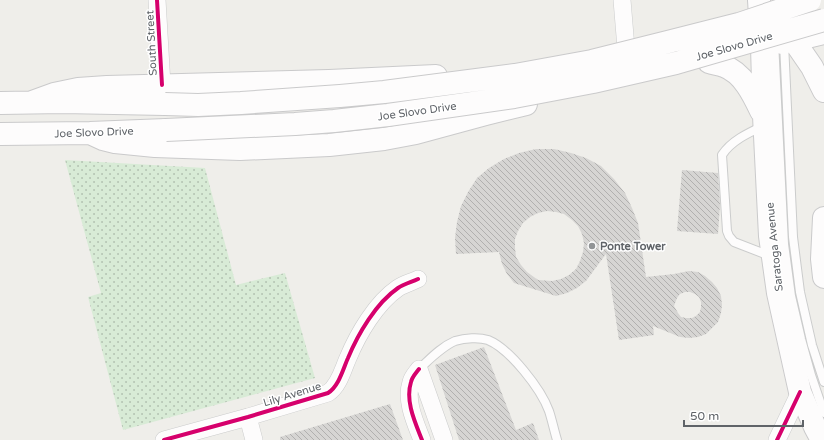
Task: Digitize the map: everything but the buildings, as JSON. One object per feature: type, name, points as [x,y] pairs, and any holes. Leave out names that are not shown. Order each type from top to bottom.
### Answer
[{"type":"main road","name":"Joe Slovo Drive","points":[[0,103],[63,102],[163,94],[198,104],[241,103],[384,92],[515,75],[592,61],[739,24],[810,0]]},
{"type":"main road","name":"Joe Slovo Drive","points":[[0,134],[166,130],[288,124],[388,116],[514,98],[593,82],[676,63],[824,20]]},
{"type":"main road","points":[[163,94],[329,81],[480,74],[520,70],[626,48],[672,36],[773,27],[824,33]]},
{"type":"main road","points":[[90,133],[103,139],[131,144],[240,149],[384,139],[416,133],[517,105],[595,90],[709,62],[773,27]]},
{"type":"main road","points":[[773,27],[812,67],[824,92]]},
{"type":"main road","name":"Saratoga Avenue","points":[[773,27],[764,121],[770,236],[778,293],[800,392],[822,440]]},
{"type":"main road","points":[[709,62],[724,66],[743,80],[754,95],[764,121]]},
{"type":"main road","points":[[824,218],[822,259],[824,277]]},
{"type":"street","name":"South Street","points":[[157,0],[163,94]]},
{"type":"street","points":[[622,0],[626,48]]},
{"type":"street","name":"Lily Avenue","points":[[164,440],[323,395],[331,391],[337,382],[352,348],[364,327],[379,306],[399,287],[418,279]]},
{"type":"street","points":[[419,368],[411,380],[409,401],[422,440]]},
{"type":"street","points":[[419,368],[444,440]]},
{"type":"street","points":[[777,440],[800,392]]},
{"type":"street","points":[[248,417],[254,440]]},
{"type":"lane","points":[[782,0],[773,27],[785,252],[791,296],[801,339],[824,413]]},
{"type":"lane","points":[[773,27],[793,237],[800,292],[812,345],[824,382]]},
{"type":"lane","points":[[764,121],[753,131],[731,144],[722,155],[726,224],[729,236],[734,242],[773,256]]},
{"type":"lane","points":[[419,368],[447,345],[457,341],[470,338],[480,338],[498,345],[519,365],[536,387],[548,410],[557,440]]},
{"type":"green space","points":[[65,160],[205,168],[236,285],[285,273],[315,378],[123,430],[88,297],[101,293]]},
{"type":"cycle path","points":[[157,0],[162,85]]},
{"type":"cycle path","points":[[164,440],[328,393],[338,382],[362,329],[375,310],[398,288],[418,279]]},
{"type":"cycle path","points":[[419,369],[412,380],[409,389],[409,397],[416,426],[422,440]]},
{"type":"cycle path","points":[[777,440],[800,392]]},
{"type":"place","name":"Ponte Tower","points":[[592,246]]}]
